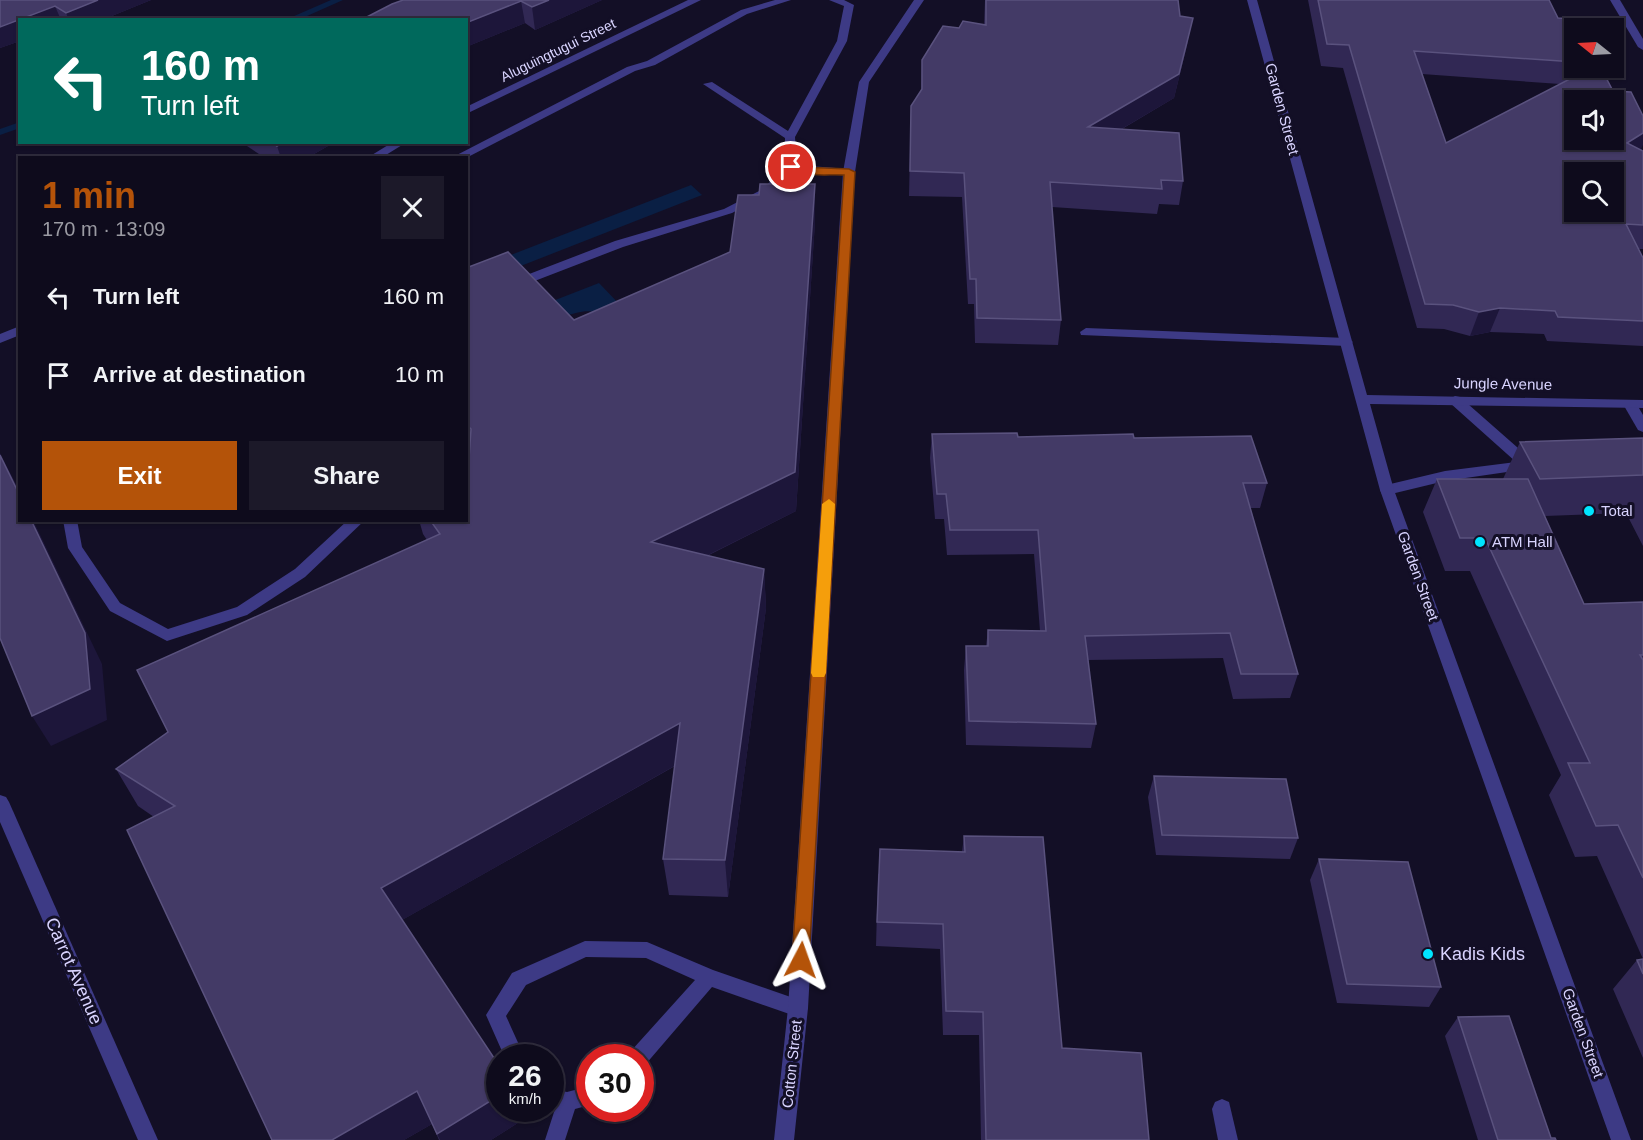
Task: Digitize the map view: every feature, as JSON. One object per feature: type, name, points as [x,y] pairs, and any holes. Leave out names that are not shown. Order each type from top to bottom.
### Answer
[{"type":"street","name":"Aluguingtugui Street","points":[[468,110],[696,0]]},
{"type":"street","points":[[460,156],[631,69],[651,63],[744,12],[786,0]]},
{"type":"street","points":[[499,290],[619,244],[728,211],[767,191],[791,167],[790,137],[842,41],[849,5],[834,0]]},
{"type":"street","name":"Cotton Street","points":[[784,1140],[798,1008],[849,172],[864,82],[919,0]]},
{"type":"street","name":"Garden Street","points":[[1252,0],[1387,490],[1621,1140]]},
{"type":"street","points":[[1615,0],[1643,47]]},
{"type":"street","points":[[708,84],[790,137]]},
{"type":"street","points":[[376,156],[398,144]]},
{"type":"street","points":[[791,167],[800,170],[849,172]]},
{"type":"street","points":[[0,339],[18,331]]},
{"type":"street","points":[[1086,332],[1347,342]]},
{"type":"street","name":"Jungle Avenue","points":[[1363,399],[1636,404]]},
{"type":"street","points":[[1387,490],[1445,476],[1534,465],[1455,400]]},
{"type":"street","points":[[1636,404],[1643,427]]},
{"type":"street","points":[[70,522],[75,548],[115,607],[167,635],[242,610],[300,573],[356,522]]},
{"type":"street","name":"Carrot Avenue","points":[[0,802],[148,1140]]},
{"type":"street","points":[[509,1044],[496,1014],[519,979],[585,949],[647,950],[709,977],[798,1008]]},
{"type":"street","points":[[650,1044],[709,977]]},
{"type":"street","points":[[1222,1109],[1228,1140]]},
{"type":"street","points":[[555,1140],[557,1122]]},
{"type":"water","points":[[691,185],[702,195],[468,287],[468,272]]},
{"type":"water","points":[[599,283],[644,330],[626,338],[596,313],[582,312],[559,318],[545,304]]},
{"type":"building","points":[[0,0],[98,0],[66,13],[55,6],[18,18],[18,20],[0,27]]},
{"type":"building","points":[[403,0],[549,0],[532,7],[521,1],[468,22],[468,18],[365,18]]},
{"type":"building","points":[[986,0],[1178,0],[1180,16],[1193,18],[1179,74],[1088,127],[1179,133],[1183,181],[1161,180],[1162,189],[1050,182],[1061,320],[977,318],[976,279],[970,279],[964,173],[910,171],[911,106],[922,89],[922,60],[943,26],[959,28],[963,21],[986,25]]},
{"type":"building","points":[[1318,0],[1549,0],[1558,18],[1564,18],[1564,61],[1414,51],[1446,143],[1572,78],[1606,78],[1612,90],[1564,90],[1564,150],[1624,150],[1624,92],[1631,92],[1643,116],[1643,133],[1627,143],[1643,151],[1643,225],[1626,224],[1643,258],[1643,321],[1558,317],[1555,311],[1500,308],[1479,312],[1453,305],[1425,304],[1349,45],[1327,44]]},
{"type":"building","points":[[760,184],[815,184],[795,472],[651,542],[764,569],[725,860],[663,859],[680,723],[381,888],[486,1046],[486,1104],[437,1134],[417,1091],[332,1140],[272,1140],[127,830],[175,806],[116,769],[168,732],[137,670],[440,534],[431,522],[468,522],[471,429],[468,426],[468,267],[508,252],[574,320],[730,252],[738,195],[759,195]]},
{"type":"building","points":[[1017,433],[1018,437],[1133,434],[1134,438],[1251,436],[1267,483],[1243,483],[1298,674],[1241,674],[1230,633],[1085,636],[1096,724],[969,721],[966,646],[988,646],[988,630],[1046,631],[1038,530],[950,530],[946,494],[937,494],[932,434]]},
{"type":"building","points":[[1643,438],[1643,475],[1540,479],[1520,442]]},
{"type":"building","points":[[0,455],[18,492],[18,522],[32,522],[85,633],[90,689],[32,716],[0,638]]},
{"type":"building","points":[[1437,479],[1528,479],[1584,604],[1643,602],[1643,655],[1640,655],[1643,660],[1643,878],[1618,825],[1596,826],[1568,763],[1590,763],[1485,538],[1460,538]]},
{"type":"building","points":[[1154,776],[1286,779],[1298,838],[1162,835]]},
{"type":"building","points":[[964,836],[1043,837],[1062,1048],[1141,1053],[1149,1140],[986,1140],[983,1012],[946,1011],[943,924],[877,922],[880,849],[965,852]]},
{"type":"building","points":[[1319,859],[1408,862],[1441,987],[1347,984]]},
{"type":"building","points":[[1643,959],[1643,974],[1637,960]]},
{"type":"building","points":[[1509,1016],[1551,1138],[1556,1140],[1498,1140],[1458,1017]]},
{"type":"waterway","points":[[294,18],[339,0]]},
{"type":"waterway","points":[[0,132],[18,126]]},
{"type":"slow traffic","points":[[818,673],[829,504]]},
{"type":"place","name":"Total","points":[[1589,511]]},
{"type":"place","name":"ATM Hall","points":[[1480,542]]},
{"type":"place","name":"Kadis Kids","points":[[1428,954]]},
{"type":"route","points":[[791,167],[800,170],[849,172],[801,960]]}]
